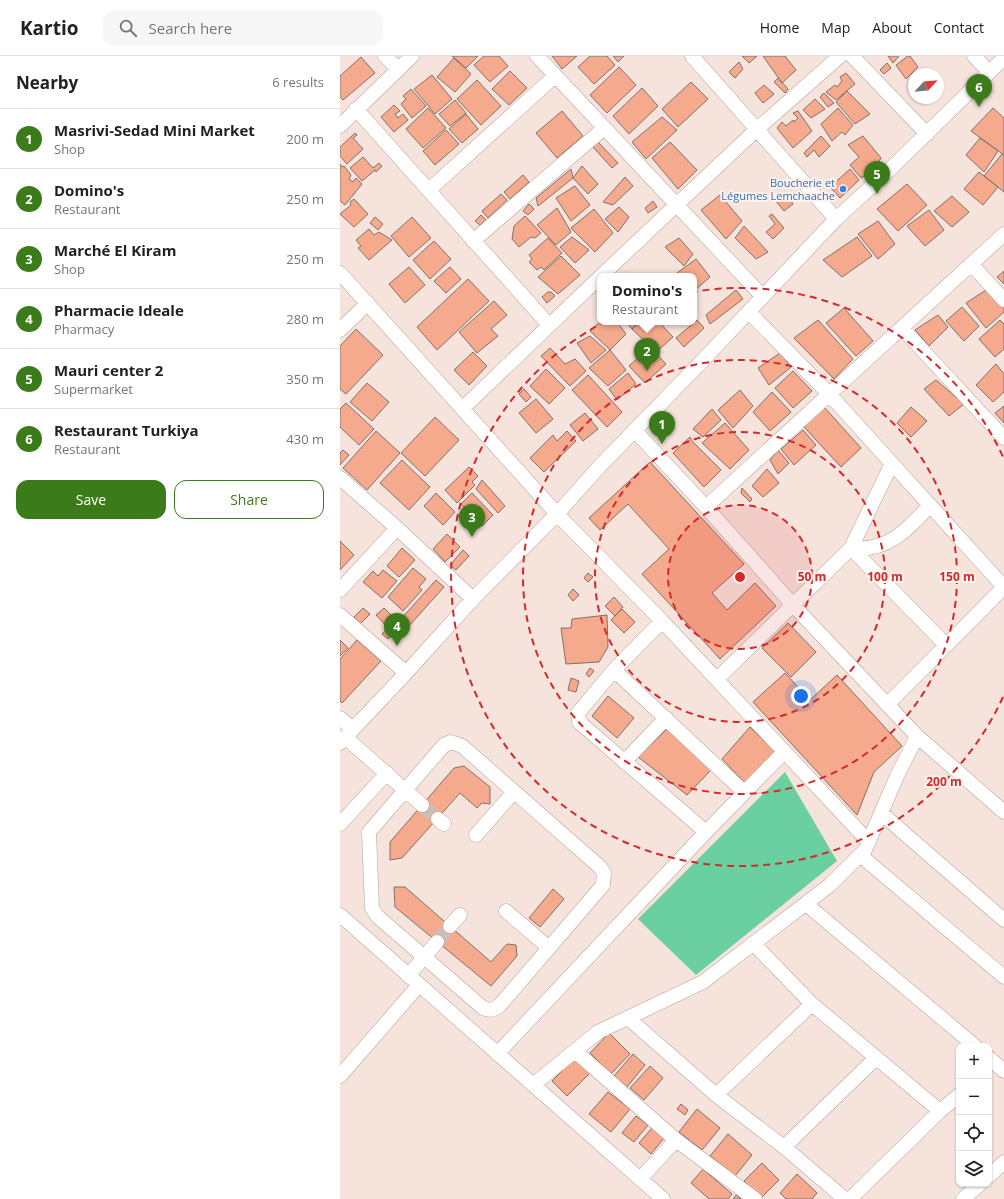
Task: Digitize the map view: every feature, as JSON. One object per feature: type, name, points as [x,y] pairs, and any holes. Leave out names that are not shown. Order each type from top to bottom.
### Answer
[{"type":"street","points":[[385,56],[397,68]]},
{"type":"street","points":[[340,126],[397,68],[412,56]]},
{"type":"street","points":[[537,56],[603,129],[763,297]]},
{"type":"street","points":[[692,56],[836,220]]},
{"type":"street","points":[[604,273],[756,130],[840,56]]},
{"type":"street","points":[[852,56],[927,134]]},
{"type":"street","points":[[974,56],[989,72]]},
{"type":"street","points":[[346,736],[473,599],[557,514],[599,467],[836,220],[927,134],[1004,58]]},
{"type":"street","points":[[430,189],[555,76]]},
{"type":"street","points":[[356,109],[430,189],[472,241],[549,325]]},
{"type":"street","points":[[472,241],[603,129]]},
{"type":"street","points":[[706,507],[1004,234]]},
{"type":"street","points":[[972,264],[1004,300]]},
{"type":"street","points":[[340,273],[557,514],[662,622],[869,842]]},
{"type":"street","points":[[463,408],[597,280]]},
{"type":"street","points":[[340,330],[368,303]]},
{"type":"street","points":[[749,312],[830,394],[1004,587],[888,704]]},
{"type":"street","points":[[902,328],[1004,438]]},
{"type":"street","points":[[635,431],[706,507],[792,604],[917,736],[1004,812]]},
{"type":"street","points":[[717,680],[792,604],[851,548],[892,463]]},
{"type":"street","points":[[340,478],[397,528],[473,599]]},
{"type":"street","points":[[851,548],[871,548],[895,538],[911,526],[930,505]]},
{"type":"street","points":[[340,590],[397,528]]},
{"type":"street","points":[[851,548],[946,645]]},
{"type":"street","points":[[340,615],[406,673]]},
{"type":"street","points":[[662,622],[614,670],[578,714],[577,718],[579,722],[624,762],[706,832]]},
{"type":"street","points":[[614,670],[744,792]]},
{"type":"street","points":[[340,718],[346,736],[422,805]]},
{"type":"street","points":[[624,762],[666,718]]},
{"type":"street","points":[[533,1085],[598,1032],[703,982],[830,885],[860,855],[869,842],[917,736]]},
{"type":"street","points":[[451,742],[462,746],[514,792],[600,867],[604,872],[603,885],[500,1006],[489,1010],[483,1008],[423,958],[377,916],[372,908],[369,832],[444,745],[451,742]]},
{"type":"street","points":[[497,1054],[744,792],[784,752]]},
{"type":"street","points":[[340,824],[387,773]]},
{"type":"street","points":[[476,835],[514,792]]},
{"type":"street","points":[[881,813],[1004,920]]},
{"type":"street","points":[[860,855],[1004,977]]},
{"type":"street","points":[[806,904],[971,1043]]},
{"type":"street","points":[[506,912],[549,948]]},
{"type":"street","points":[[450,926],[460,914]]},
{"type":"street","points":[[340,915],[663,1199]]},
{"type":"street","points":[[408,976],[437,942]]},
{"type":"street","points":[[754,944],[812,1004],[940,1111]]},
{"type":"street","points":[[340,1076],[419,985]]},
{"type":"street","points":[[716,1095],[812,1004]]},
{"type":"street","points":[[628,1018],[716,1095],[784,1146],[845,1199]]},
{"type":"street","points":[[575,1051],[676,1140],[754,1199]]},
{"type":"street","points":[[784,1146],[876,1058]]},
{"type":"street","points":[[850,1199],[940,1111],[956,1098]]},
{"type":"street","points":[[640,1179],[676,1140]]},
{"type":"street","points":[[992,1173],[1004,1162]]},
{"type":"street","points":[[963,1199],[977,1187]]},
{"type":"green space","points":[[785,772],[837,861],[696,975],[638,919]]},
{"type":"building","points":[[452,56],[478,56],[466,68]]},
{"type":"building","points":[[484,56],[499,56],[508,66],[490,82],[474,65]]},
{"type":"building","points":[[552,56],[577,56],[562,69]]},
{"type":"building","points":[[590,56],[607,56],[615,65],[594,84],[578,67]]},
{"type":"building","points":[[613,56],[624,56],[618,62]]},
{"type":"building","points":[[742,56],[757,56],[749,63]]},
{"type":"building","points":[[763,56],[785,56],[796,70],[782,83]]},
{"type":"building","points":[[888,56],[899,56],[893,63]]},
{"type":"building","points":[[910,56],[918,67],[908,68],[908,77],[906,79],[896,65]]},
{"type":"building","points":[[361,57],[375,73],[343,100],[340,97],[340,76]]},
{"type":"building","points":[[454,58],[471,74],[455,92],[437,77]]},
{"type":"building","points":[[739,62],[743,69],[735,78],[729,72]]},
{"type":"building","points":[[887,63],[891,68],[884,74],[880,70]]},
{"type":"building","points":[[619,67],[636,85],[607,113],[590,95]]},
{"type":"building","points":[[510,71],[527,88],[509,105],[492,89]]},
{"type":"building","points":[[846,73],[855,84],[836,100],[826,92],[835,85],[837,87],[842,81],[840,77]]},
{"type":"building","points":[[432,75],[452,99],[435,114],[414,89]]},
{"type":"building","points":[[778,78],[788,89],[785,93],[774,82]]},
{"type":"building","points":[[477,80],[501,106],[481,125],[457,99]]},
{"type":"building","points":[[691,82],[708,99],[678,127],[662,109]]},
{"type":"building","points":[[764,85],[774,94],[763,103],[755,93]]},
{"type":"building","points":[[642,88],[658,106],[629,134],[613,116]]},
{"type":"building","points":[[411,89],[426,106],[412,118],[401,104],[406,99],[403,96]]},
{"type":"building","points":[[847,91],[870,114],[855,124],[836,102]]},
{"type":"building","points":[[824,93],[834,103],[828,107],[820,97]]},
{"type":"building","points":[[815,99],[825,109],[811,118],[803,110]]},
{"type":"building","points":[[455,100],[466,113],[450,126],[439,114]]},
{"type":"building","points":[[394,105],[400,111],[395,114],[398,118],[403,114],[408,120],[394,132],[381,117]]},
{"type":"building","points":[[428,108],[446,128],[423,148],[406,129]]},
{"type":"building","points":[[838,108],[853,125],[845,135],[842,132],[832,141],[821,124]]},
{"type":"building","points":[[993,108],[1004,118],[1004,155],[971,131]]},
{"type":"building","points":[[562,111],[583,136],[557,158],[536,133]]},
{"type":"building","points":[[798,111],[812,131],[793,148],[777,128],[782,122],[786,126],[793,120],[794,122],[798,118],[793,113]]},
{"type":"building","points":[[466,114],[478,129],[462,143],[449,129]]},
{"type":"building","points":[[662,117],[677,130],[646,159],[632,142]]},
{"type":"building","points":[[446,130],[459,144],[435,165],[423,151]]},
{"type":"building","points":[[355,133],[357,135],[353,138],[363,149],[347,164],[340,156],[340,147]]},
{"type":"building","points":[[821,136],[830,146],[819,157],[814,150],[807,157],[804,153]]},
{"type":"building","points":[[863,136],[881,158],[874,170],[861,178],[850,165],[859,157],[848,145]]},
{"type":"building","points":[[980,138],[998,151],[984,172],[966,155]]},
{"type":"building","points":[[598,142],[618,163],[612,168],[593,147]]},
{"type":"building","points":[[670,142],[697,170],[678,189],[652,158]]},
{"type":"building","points":[[1002,154],[1004,155],[1004,192],[984,176]]},
{"type":"building","points":[[363,157],[373,168],[379,163],[382,166],[362,181],[350,168]]},
{"type":"building","points":[[340,164],[342,167],[344,166],[351,175],[349,179],[353,182],[356,178],[362,184],[345,205],[340,201]]},
{"type":"building","points":[[582,166],[598,184],[588,194],[573,178]]},
{"type":"building","points":[[571,169],[573,178],[538,206],[536,198]]},
{"type":"building","points":[[850,169],[859,180],[840,198],[830,187]]},
{"type":"building","points":[[979,172],[998,187],[983,205],[964,189]]},
{"type":"building","points":[[523,175],[529,182],[510,199],[504,192]]},
{"type":"building","points":[[625,177],[633,186],[613,205],[603,202]]},
{"type":"building","points":[[907,184],[927,205],[898,231],[877,209]]},
{"type":"building","points":[[575,186],[590,205],[571,221],[556,198]]},
{"type":"building","points":[[785,192],[793,204],[784,211],[775,200]]},
{"type":"building","points":[[501,194],[507,200],[488,218],[482,211]]},
{"type":"building","points":[[720,195],[742,221],[726,239],[701,210]]},
{"type":"building","points":[[952,196],[969,212],[952,227],[934,211]]},
{"type":"building","points":[[354,199],[368,214],[354,227],[340,214],[351,205],[350,202]]},
{"type":"building","points":[[653,201],[657,207],[648,213],[645,208]]},
{"type":"building","points":[[529,204],[534,209],[528,215],[523,211]]},
{"type":"building","points":[[619,207],[629,217],[618,232],[605,219]]},
{"type":"building","points":[[557,208],[571,232],[556,245],[537,225]]},
{"type":"building","points":[[594,209],[613,233],[595,252],[571,228]]},
{"type":"building","points":[[929,210],[944,230],[925,246],[907,226]]},
{"type":"building","points":[[772,214],[784,228],[773,239],[766,232],[775,224],[769,216]]},
{"type":"building","points":[[481,215],[486,220],[480,225],[475,221]]},
{"type":"building","points":[[525,216],[541,233],[535,238],[531,237],[519,247],[512,239],[514,226]]},
{"type":"building","points":[[375,217],[383,224],[378,230],[370,223]]},
{"type":"building","points":[[412,217],[431,238],[409,257],[391,236]]},
{"type":"building","points":[[878,221],[895,244],[878,259],[858,234]]},
{"type":"building","points":[[744,226],[768,252],[756,259],[735,238]]},
{"type":"building","points":[[369,229],[374,235],[379,232],[392,240],[369,260],[358,248],[361,246],[356,240]]},
{"type":"building","points":[[572,237],[589,250],[575,263],[560,247]]},
{"type":"building","points":[[857,237],[872,256],[842,277],[823,260]]},
{"type":"building","points":[[548,238],[562,253],[544,270],[541,267],[537,270],[529,262],[532,259],[529,255]]},
{"type":"building","points":[[679,238],[693,254],[684,266],[665,247]]},
{"type":"building","points":[[434,241],[451,259],[430,279],[413,260]]},
{"type":"building","points":[[561,256],[580,275],[558,294],[538,277]]},
{"type":"building","points":[[696,259],[710,277],[697,288],[697,273],[677,273]]},
{"type":"building","points":[[409,267],[425,285],[405,303],[389,284]]},
{"type":"building","points":[[450,267],[461,279],[446,293],[434,281]]},
{"type":"building","points":[[1004,271],[1004,284],[997,277]]},
{"type":"building","points":[[468,279],[489,301],[437,350],[417,327]]},
{"type":"building","points":[[736,290],[743,299],[710,324],[706,315]]},
{"type":"building","points":[[986,290],[1004,307],[1004,312],[986,328],[966,303]]},
{"type":"building","points":[[548,292],[551,292],[555,296],[547,303],[542,297]]},
{"type":"building","points":[[494,301],[507,315],[491,329],[498,336],[477,353],[459,332]]},
{"type":"building","points":[[962,307],[979,326],[964,341],[946,321]]},
{"type":"building","points":[[844,308],[873,341],[856,356],[826,323]]},
{"type":"building","points":[[938,315],[948,327],[929,346],[915,330]]},
{"type":"building","points":[[697,320],[704,328],[684,347],[676,338],[691,325],[697,325]]},
{"type":"building","points":[[818,320],[853,359],[834,379],[794,338]]},
{"type":"building","points":[[1000,320],[1004,324],[1004,349],[995,357],[979,339]]},
{"type":"building","points":[[597,325],[619,325],[626,334],[610,350],[590,331]]},
{"type":"building","points":[[629,325],[635,325],[632,329]]},
{"type":"building","points":[[637,325],[662,325],[673,337],[656,352],[632,329]]},
{"type":"building","points":[[356,329],[383,355],[346,394],[340,389],[340,346]]},
{"type":"building","points":[[590,336],[606,350],[591,363],[577,343]]},
{"type":"building","points":[[650,347],[666,364],[645,383],[629,366]]},
{"type":"building","points":[[550,348],[565,364],[575,359],[586,371],[570,386],[541,356]]},
{"type":"building","points":[[610,350],[626,370],[608,386],[589,368]]},
{"type":"building","points":[[473,352],[487,366],[469,385],[454,370]]},
{"type":"building","points":[[780,353],[791,367],[769,385],[758,368]]},
{"type":"building","points":[[996,364],[1004,374],[1004,392],[993,402],[976,385]]},
{"type":"building","points":[[546,369],[565,388],[549,404],[530,386]]},
{"type":"building","points":[[793,371],[812,391],[793,408],[775,388]]},
{"type":"building","points":[[628,373],[636,384],[617,400],[609,389]]},
{"type":"building","points":[[588,375],[622,412],[607,427],[572,390]]},
{"type":"building","points":[[936,380],[964,404],[949,416],[924,389]]},
{"type":"building","points":[[367,383],[389,402],[372,421],[350,402]]},
{"type":"building","points":[[524,389],[531,397],[526,402],[519,394]]},
{"type":"building","points":[[740,390],[753,406],[733,428],[718,410]]},
{"type":"building","points":[[772,392],[791,412],[770,431],[753,412]]},
{"type":"building","points":[[536,399],[553,419],[536,433],[519,413]]},
{"type":"building","points":[[346,403],[374,429],[359,445],[340,427],[340,409]]},
{"type":"building","points":[[1004,406],[1004,423],[995,413]]},
{"type":"building","points":[[824,407],[861,448],[841,467],[804,427]]},
{"type":"building","points":[[911,407],[927,421],[911,437],[897,423]]},
{"type":"building","points":[[712,409],[721,420],[703,437],[693,429]]},
{"type":"building","points":[[585,413],[598,429],[583,441],[570,425]]},
{"type":"building","points":[[435,417],[459,440],[425,476],[401,453]]},
{"type":"building","points":[[725,423],[749,450],[730,469],[702,443]]},
{"type":"building","points":[[803,430],[816,445],[794,465],[781,449]]},
{"type":"building","points":[[376,431],[400,453],[367,490],[343,468]]},
{"type":"building","points":[[567,431],[576,441],[544,472],[530,458],[553,435],[557,441]]},
{"type":"building","points":[[690,437],[692,441],[721,470],[704,487],[673,453]]},
{"type":"building","points":[[343,450],[349,455],[340,465],[340,453]]},
{"type":"building","points":[[778,450],[789,463],[778,474],[770,460]]},
{"type":"building","points":[[402,460],[430,487],[409,510],[380,483]]},
{"type":"building","points":[[650,462],[744,564],[712,593],[727,610],[755,583],[776,606],[720,659],[642,574],[669,549],[628,504],[600,530],[589,518]]},
{"type":"building","points":[[469,467],[478,476],[472,482],[475,485],[457,503],[445,490]]},
{"type":"building","points":[[767,469],[779,483],[763,497],[752,486]]},
{"type":"building","points":[[482,480],[505,506],[498,513],[476,489]]},
{"type":"building","points":[[742,488],[752,499],[750,502],[741,493]]},
{"type":"building","points":[[436,493],[455,512],[443,525],[424,506]]},
{"type":"building","points":[[472,493],[493,515],[482,526],[461,504]]},
{"type":"building","points":[[447,534],[460,547],[445,562],[433,549]]},
{"type":"building","points":[[340,541],[354,555],[340,570]]},
{"type":"building","points":[[402,548],[415,560],[399,577],[387,566]]},
{"type":"building","points":[[463,550],[469,556],[456,570],[450,565]]},
{"type":"building","points":[[413,568],[426,579],[419,587],[422,590],[403,611],[388,597]]},
{"type":"building","points":[[383,570],[397,581],[382,598],[363,582],[373,571],[378,576]]},
{"type":"building","points":[[588,573],[593,577],[588,582],[584,578]]},
{"type":"building","points":[[436,580],[444,587],[408,627],[400,620]]},
{"type":"building","points":[[573,589],[579,595],[573,601],[568,595]]},
{"type":"building","points":[[614,597],[623,607],[615,616],[605,606]]},
{"type":"building","points":[[363,608],[370,614],[360,624],[354,617]]},
{"type":"building","points":[[384,608],[401,625],[388,639],[382,634],[388,628],[376,615]]},
{"type":"building","points":[[622,609],[635,622],[624,633],[611,620]]},
{"type":"building","points":[[607,615],[608,647],[599,662],[566,664],[561,628],[571,628],[572,619]]},
{"type":"building","points":[[788,623],[816,652],[791,677],[762,648]]},
{"type":"building","points":[[340,640],[348,648],[340,656]]},
{"type":"building","points":[[357,640],[381,661],[342,703],[340,701],[340,659]]},
{"type":"building","points":[[590,668],[594,671],[589,677],[586,674]]},
{"type":"building","points":[[785,673],[810,700],[837,675],[902,746],[874,772],[857,815],[753,702]]},
{"type":"building","points":[[571,678],[579,681],[576,692],[568,690]]},
{"type":"building","points":[[608,696],[634,718],[617,738],[592,716]]},
{"type":"building","points":[[750,727],[775,751],[745,783],[722,759]]},
{"type":"building","points":[[667,729],[712,769],[687,795],[638,757]]},
{"type":"building","points":[[464,766],[490,787],[490,804],[482,803],[477,808],[460,793],[402,858],[390,860],[390,842],[454,768]]},
{"type":"building","points":[[394,887],[405,887],[491,962],[507,944],[516,945],[517,956],[491,986],[395,907]]},
{"type":"building","points":[[553,889],[564,899],[540,927],[529,918]]},
{"type":"building","points":[[609,1033],[630,1054],[611,1074],[590,1053]]},
{"type":"building","points":[[633,1054],[645,1065],[627,1087],[614,1076]]},
{"type":"building","points":[[575,1058],[590,1073],[567,1096],[552,1081]]},
{"type":"building","points":[[650,1066],[663,1078],[644,1100],[630,1088]]},
{"type":"building","points":[[608,1092],[630,1109],[611,1132],[589,1114]]},
{"type":"building","points":[[681,1104],[688,1110],[685,1115],[677,1109]]},
{"type":"building","points":[[697,1109],[720,1128],[702,1150],[679,1132]]},
{"type":"building","points":[[636,1116],[648,1125],[634,1142],[622,1133]]},
{"type":"building","points":[[652,1128],[664,1138],[651,1154],[639,1143]]},
{"type":"building","points":[[728,1134],[752,1155],[735,1176],[710,1156]]},
{"type":"building","points":[[762,1163],[779,1180],[761,1198],[744,1181]]},
{"type":"building","points":[[703,1169],[732,1194],[728,1199],[709,1199],[691,1183]]},
{"type":"building","points":[[797,1174],[817,1193],[812,1199],[786,1199],[780,1193]]},
{"type":"building","points":[[736,1195],[741,1199],[733,1199]]},
{"type":"tunnel","points":[[422,805],[438,819]]},
{"type":"tunnel","points":[[437,942],[450,926]]},
{"type":"place","name":"Restaurant Turkiya","points":[[979,107]]},
{"type":"place","name":"Boucherie et Légumes Lemchaache","points":[[843,189]]},
{"type":"place","name":"Mauri center 2","points":[[877,194]]},
{"type":"place","name":"Domino's","points":[[647,371]]},
{"type":"place","name":"Masrivi-Sedad Mini Market","points":[[662,444]]},
{"type":"place","name":"Marché El Kiram","points":[[472,537]]},
{"type":"place","name":"Pharmacie Ideale","points":[[397,646]]}]
